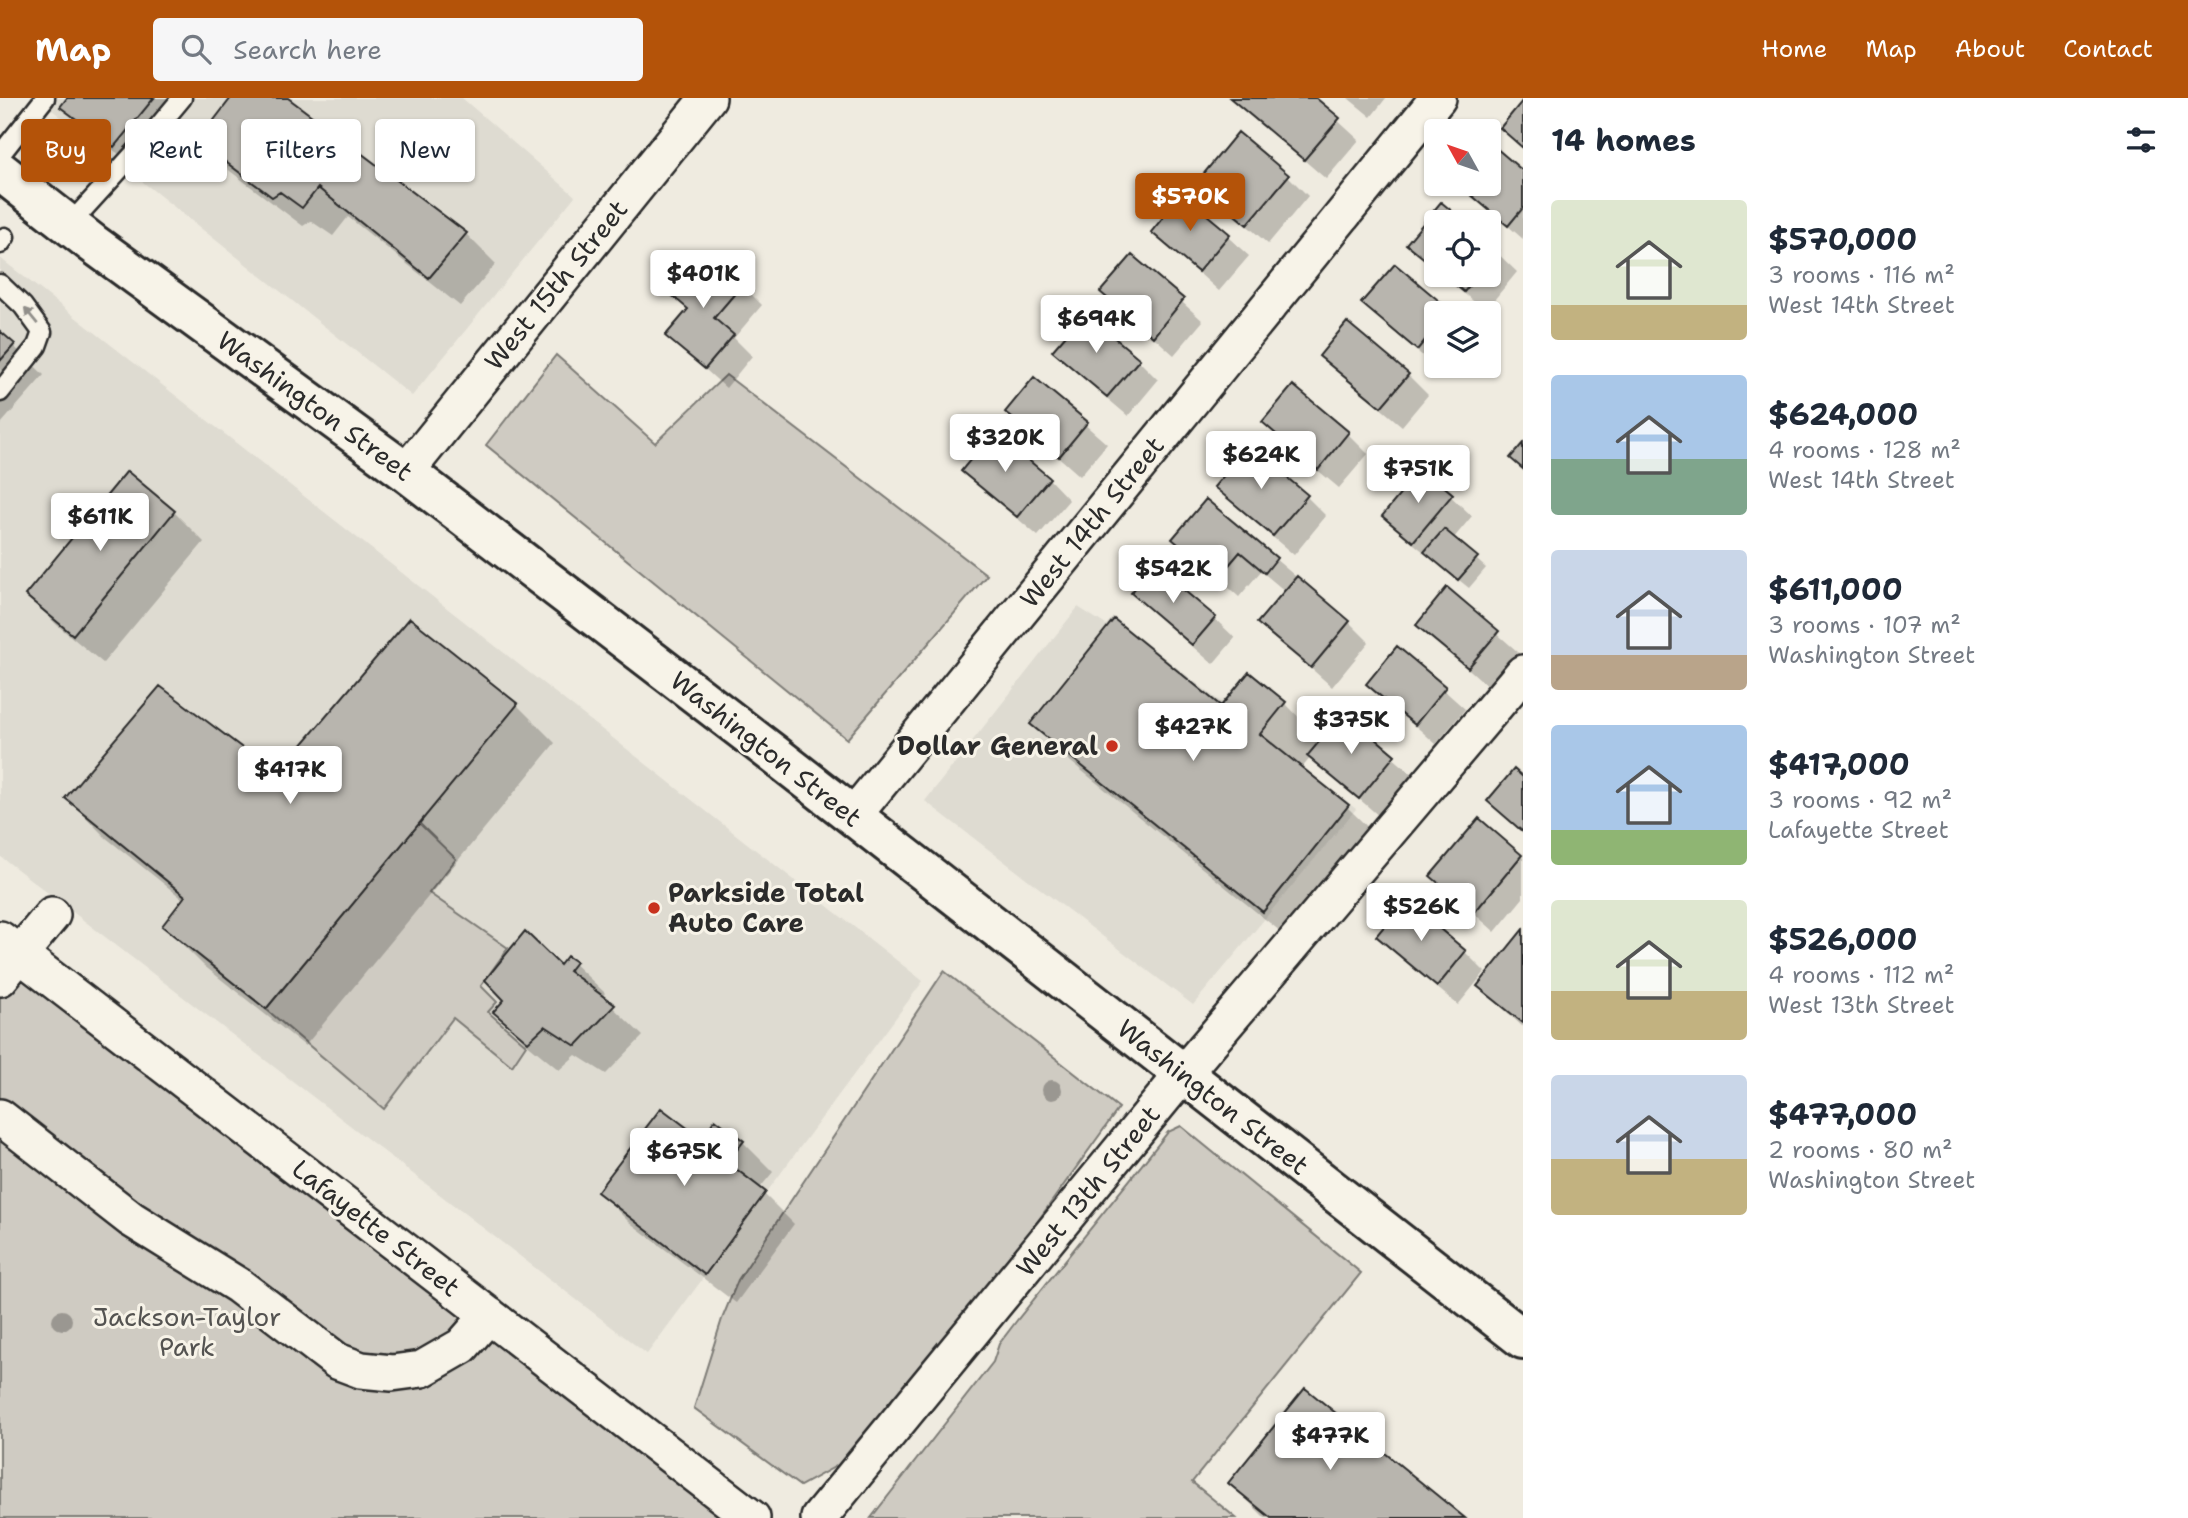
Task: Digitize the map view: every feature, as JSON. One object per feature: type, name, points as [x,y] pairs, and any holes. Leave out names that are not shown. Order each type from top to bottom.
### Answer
[{"type":"main road","name":"Washington Street","points":[[0,171],[69,225],[406,472],[1183,1074],[1519,1328]]},
{"type":"street","name":"West 15th Street","points":[[406,472],[708,98]]},
{"type":"street","name":"West 14th Street","points":[[853,816],[1438,98]]},
{"type":"street","name":"West 13th Street","points":[[819,1518],[1183,1074],[1523,673]]},
{"type":"street","points":[[6,957],[52,915]]},
{"type":"street","name":"Lafayette Street","points":[[6,957],[489,1315],[752,1518]]},
{"type":"street","points":[[0,1117],[131,1219],[239,1286],[337,1361],[361,1370],[391,1373],[422,1369],[463,1346],[489,1315]]},
{"type":"lane","points":[[0,155],[45,98]]},
{"type":"lane","points":[[69,225],[181,98]]},
{"type":"lane","points":[[0,284],[23,306],[41,332],[37,346],[0,392]]},
{"type":"shaded area","points":[[37,98],[462,98],[575,196],[412,396],[143,182],[227,182],[227,119],[125,119],[125,168],[111,157],[111,119],[63,119]]},
{"type":"shaded area","points":[[0,258],[923,981],[647,1354],[0,856]]},
{"type":"shaded area","points":[[1078,607],[1106,625],[1113,617],[1356,809],[1193,1005],[925,801]]},
{"type":"green space","points":[[556,355],[655,443],[726,375],[987,575],[847,739],[486,445]]},
{"type":"green space","points":[[419,823],[456,859],[429,893],[508,948],[481,986],[497,1002],[488,1012],[526,1045],[512,1066],[453,1018],[384,1109],[266,1009]]},
{"type":"green space","name":"Jackson-Taylor Park","points":[[0,960],[618,1434],[722,1518],[0,1518]]},
{"type":"green space","points":[[944,971],[1119,1108],[971,1314],[856,1455],[800,1486],[694,1408],[722,1319],[738,1280]]},
{"type":"green space","points":[[1181,1126],[1361,1273],[1192,1482],[1236,1518],[871,1518],[993,1362],[999,1344],[1018,1319],[1168,1132]]},
{"type":"building","points":[[67,98],[154,98],[137,119],[125,119],[125,134],[114,147],[111,145],[111,119],[76,119],[60,107]]},
{"type":"building","points":[[231,98],[288,98],[316,119],[241,119],[241,174],[227,163],[227,119],[215,119]]},
{"type":"building","points":[[1230,98],[1316,98],[1340,118],[1304,160]]},
{"type":"building","points":[[1523,100],[1523,148],[1502,130],[1502,126]]},
{"type":"building","points":[[1238,132],[1289,175],[1247,225],[1196,183]]},
{"type":"building","points":[[361,153],[375,164],[375,182],[399,182],[467,233],[429,278],[318,188],[302,208],[280,192],[272,197],[252,182],[361,182]]},
{"type":"building","points":[[1502,153],[1523,171],[1523,208],[1508,226],[1501,220],[1501,210],[1489,210],[1472,196],[1502,196]]},
{"type":"building","points":[[1182,194],[1230,234],[1198,272],[1151,232]]},
{"type":"building","points":[[1441,202],[1451,210],[1434,210]]},
{"type":"building","points":[[1424,222],[1424,259],[1406,244]]},
{"type":"building","points":[[704,251],[743,284],[714,318],[734,335],[705,369],[665,336],[688,309],[669,293]]},
{"type":"building","points":[[1132,255],[1184,299],[1153,337],[1100,292]]},
{"type":"building","points":[[1395,264],[1439,301],[1424,301],[1424,342],[1417,350],[1361,303]]},
{"type":"building","points":[[1085,313],[1140,359],[1107,397],[1052,351]]},
{"type":"building","points":[[1347,322],[1409,374],[1381,407],[1319,356]]},
{"type":"building","points":[[0,331],[15,344],[0,361]]},
{"type":"building","points":[[1034,377],[1088,422],[1059,457],[1005,412]]},
{"type":"building","points":[[1293,385],[1349,432],[1318,470],[1262,422]]},
{"type":"building","points":[[994,431],[1050,478],[1017,517],[961,471]]},
{"type":"building","points":[[1523,443],[1523,469],[1510,458]]},
{"type":"building","points":[[1249,446],[1308,495],[1273,536],[1214,487]]},
{"type":"building","points":[[1422,468],[1453,494],[1413,542],[1382,516]]},
{"type":"building","points":[[127,471],[175,511],[73,635],[25,595]]},
{"type":"building","points":[[1206,499],[1277,558],[1265,573],[1240,552],[1218,578],[1172,539]]},
{"type":"building","points":[[1444,529],[1478,557],[1458,580],[1424,552]]},
{"type":"building","points":[[1154,565],[1216,617],[1192,645],[1131,593]]},
{"type":"building","points":[[1297,576],[1350,621],[1311,668],[1257,623]]},
{"type":"building","points":[[1447,587],[1499,631],[1468,668],[1416,625]]},
{"type":"building","points":[[410,618],[518,704],[266,1009],[162,926],[185,896],[65,798],[160,686],[277,774]]},
{"type":"building","points":[[1114,619],[1221,706],[1249,672],[1286,702],[1260,734],[1349,805],[1263,912],[1030,724]]},
{"type":"building","points":[[1397,646],[1446,687],[1415,725],[1366,684]]},
{"type":"building","points":[[1344,712],[1395,755],[1359,799],[1307,756]]},
{"type":"building","points":[[1514,769],[1523,777],[1523,832],[1487,801]]},
{"type":"building","points":[[1479,818],[1522,855],[1474,913],[1430,876]]},
{"type":"building","points":[[1406,900],[1466,951],[1437,987],[1376,936]]},
{"type":"building","points":[[1523,929],[1523,1023],[1477,986]]},
{"type":"building","points":[[525,931],[560,965],[567,956],[576,962],[569,971],[615,1005],[576,1046],[545,1026],[528,1042],[493,1012],[504,1000],[485,980]]},
{"type":"building","points":[[661,1108],[702,1139],[715,1119],[744,1141],[727,1162],[766,1192],[705,1275],[597,1192]]},
{"type":"building","points":[[1305,1388],[1465,1518],[1271,1518],[1228,1483]]},
{"type":"place","name":"Dollar General","points":[[1112,746]]},
{"type":"place","name":"Parkside Total Auto Care","points":[[654,908]]}]
